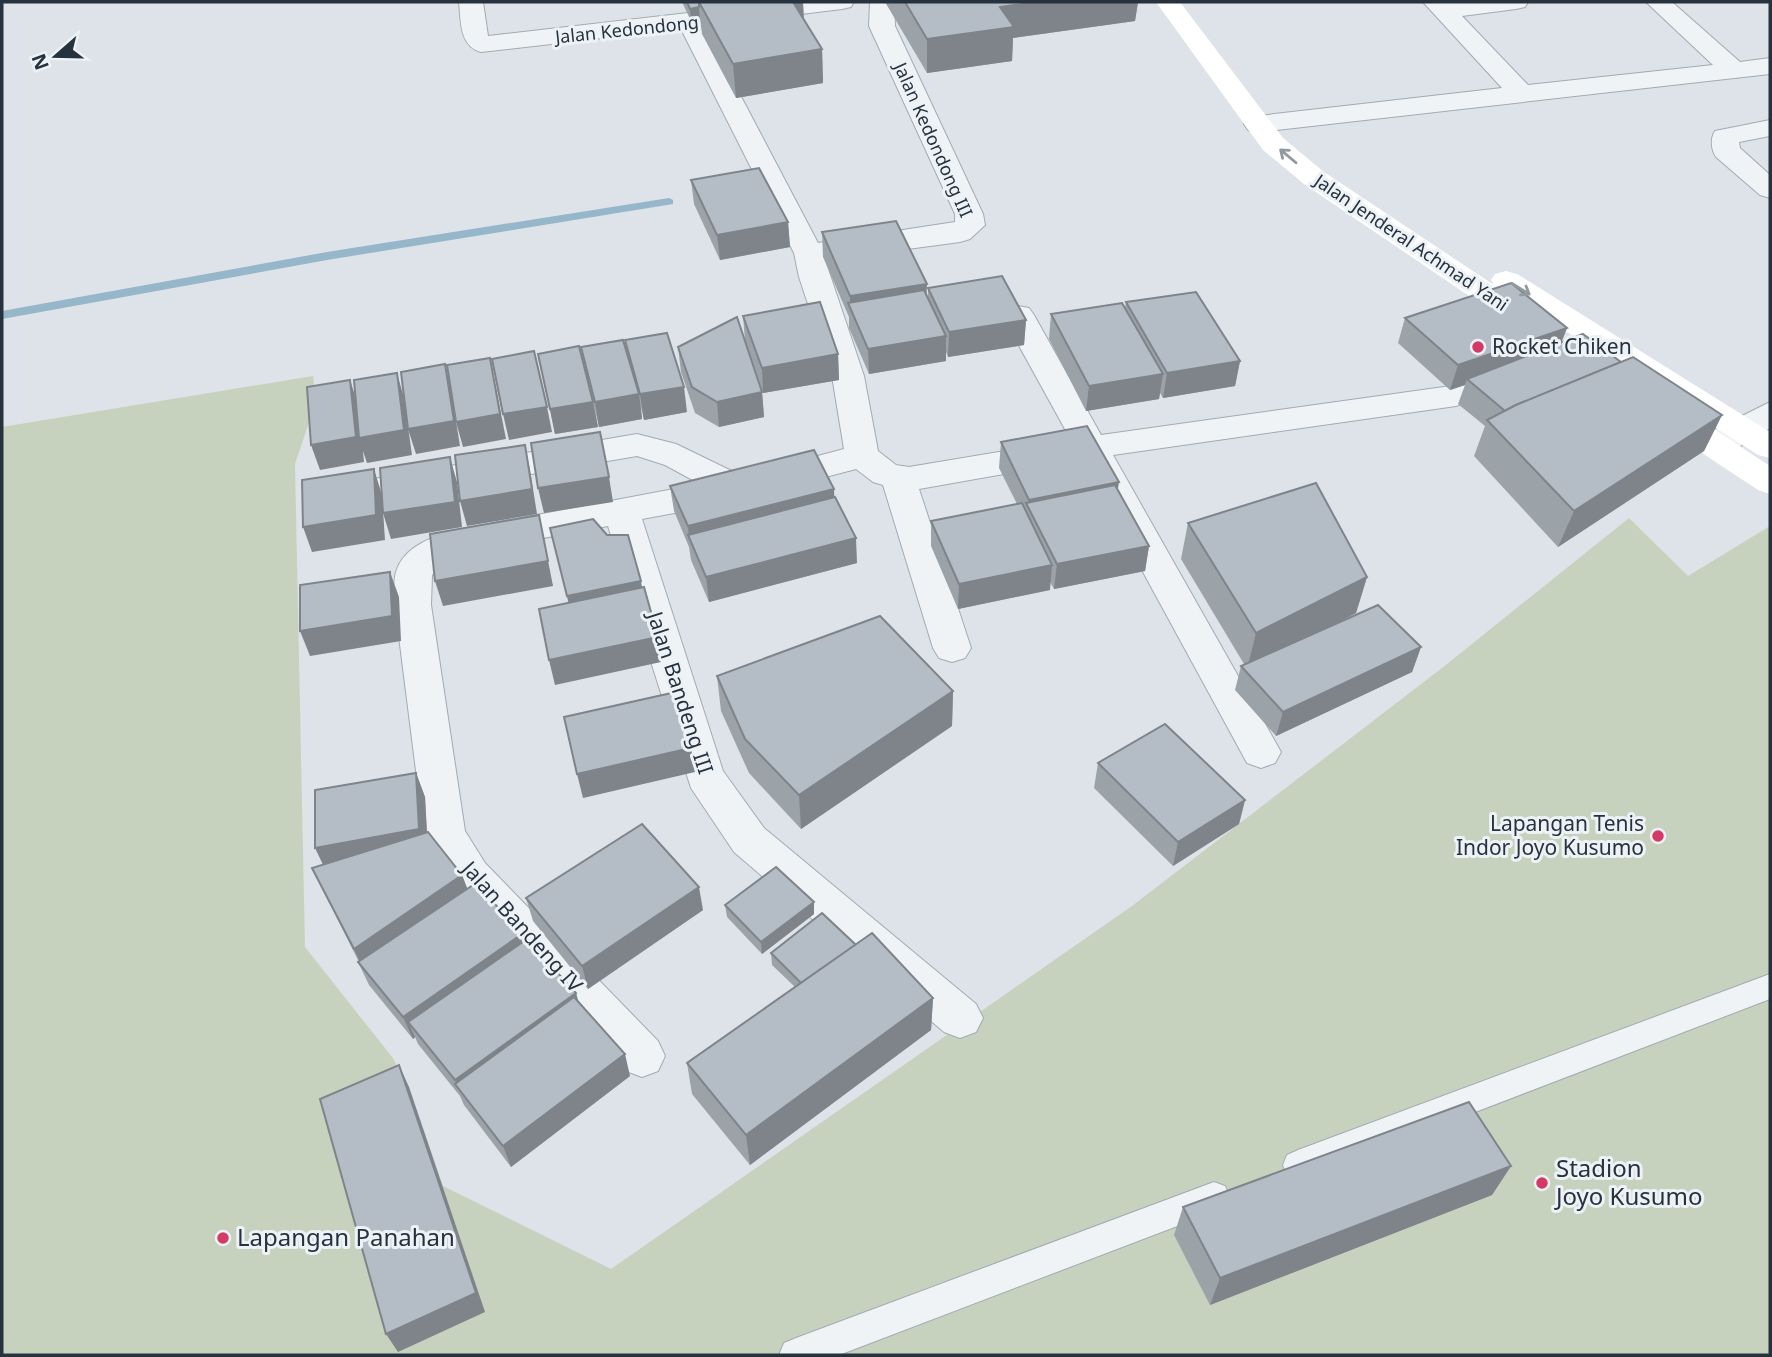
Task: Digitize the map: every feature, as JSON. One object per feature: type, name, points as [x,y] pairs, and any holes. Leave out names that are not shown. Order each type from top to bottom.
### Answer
[{"type":"main road","name":"Jalan Jenderal Achmad Yani","points":[[1168,2],[1271,122],[1390,205],[1762,430]]},
{"type":"main road","name":"Jalan Jenderal Achmad Yani","points":[[1201,2],[1271,122],[1273,144],[1314,178],[1560,360],[1714,444],[1770,482]]},
{"type":"street","name":"Jalan Kedondong","points":[[471,2],[476,39],[481,44],[690,23],[842,2]]},
{"type":"street","name":"Jalan Kedondong III","points":[[809,253],[960,233],[970,225],[969,214],[882,26],[882,2]]},
{"type":"street","points":[[1439,6],[1516,2]]},
{"type":"street","points":[[1658,2],[1734,70]]},
{"type":"street","points":[[1439,6],[1521,93]]},
{"type":"street","points":[[690,23],[809,253],[814,277],[848,376],[862,456],[885,474],[909,479],[1093,447],[1456,396],[1560,360]]},
{"type":"street","points":[[1271,122],[1770,66]]},
{"type":"street","points":[[1770,128],[1725,138],[1723,144],[1726,151],[1770,189]]},
{"type":"street","points":[[1018,315],[1261,752]]},
{"type":"street","points":[[1714,444],[1762,430]]},
{"type":"street","points":[[317,499],[637,445],[659,447],[732,486]]},
{"type":"street","points":[[622,513],[862,456]]},
{"type":"street","points":[[898,478],[952,648]]},
{"type":"street","name":"Jalan Bandeng IV","points":[[622,513],[458,542],[433,551],[414,572],[413,605],[445,834],[470,876],[642,1056]]},
{"type":"street","name":"Jalan Bandeng III","points":[[622,513],[705,777],[749,840],[960,1018]]},
{"type":"lane","points":[[1277,1173],[1770,986]]},
{"type":"lane","points":[[796,1355],[1238,1188]]},
{"type":"green space","points":[[313,376],[316,402],[295,464],[305,947],[392,1057],[409,1087],[443,1186],[611,1269],[1132,906],[1442,668],[1629,518],[1688,576],[1770,526],[1770,1355],[2,1355],[2,427]]},
{"type":"building","points":[[687,2],[699,2],[699,7],[690,9]]},
{"type":"building","points":[[699,2],[793,2],[822,49],[733,64]]},
{"type":"building","points":[[905,2],[1038,2],[1000,7],[1014,27],[927,39]]},
{"type":"building","points":[[759,168],[788,222],[717,235],[691,180]]},
{"type":"building","points":[[896,221],[927,284],[850,296],[822,232]]},
{"type":"building","points":[[1002,276],[1026,320],[949,332],[928,288]]},
{"type":"building","points":[[1511,283],[1567,328],[1458,365],[1405,318]]},
{"type":"building","points":[[924,290],[946,336],[868,349],[848,303]]},
{"type":"building","points":[[1196,292],[1240,361],[1167,373],[1126,302]]},
{"type":"building","points":[[820,302],[838,354],[762,368],[743,316]]},
{"type":"building","points":[[1122,303],[1163,374],[1089,386],[1051,314]]},
{"type":"building","points":[[737,317],[762,392],[717,402],[692,387],[678,347]]},
{"type":"building","points":[[667,333],[684,387],[640,394],[625,340]]},
{"type":"building","points":[[1583,334],[1621,362],[1505,411],[1467,379]]},
{"type":"building","points":[[623,340],[639,394],[595,402],[581,347]]},
{"type":"building","points":[[579,346],[593,402],[550,409],[538,354]]},
{"type":"building","points":[[534,351],[547,407],[503,414],[492,359]]},
{"type":"building","points":[[1633,357],[1722,415],[1574,511],[1487,420],[1516,405]]},
{"type":"building","points":[[490,358],[500,414],[456,422],[447,365]]},
{"type":"building","points":[[445,364],[454,421],[408,429],[401,372]]},
{"type":"building","points":[[397,373],[404,430],[359,438],[354,380]]},
{"type":"building","points":[[350,380],[356,437],[311,445],[307,387]]},
{"type":"building","points":[[1087,426],[1119,482],[1029,500],[1001,442]]},
{"type":"building","points":[[600,432],[609,477],[538,488],[531,443]]},
{"type":"building","points":[[525,445],[532,489],[460,501],[455,455]]},
{"type":"building","points":[[814,450],[834,489],[688,526],[670,486]]},
{"type":"building","points":[[450,457],[455,502],[383,513],[380,468]]},
{"type":"building","points":[[374,469],[376,515],[303,527],[302,480]]},
{"type":"building","points":[[1316,483],[1367,577],[1256,633],[1188,523]]},
{"type":"building","points":[[1115,485],[1149,546],[1057,564],[1026,503]]},
{"type":"building","points":[[835,497],[856,538],[706,577],[688,535]]},
{"type":"building","points":[[1022,503],[1052,565],[959,584],[931,521]]},
{"type":"building","points":[[539,515],[548,561],[435,581],[430,534]]},
{"type":"building","points":[[593,519],[607,535],[628,535],[641,581],[567,596],[550,528]]},
{"type":"building","points":[[390,572],[392,616],[300,631],[300,585]]},
{"type":"building","points":[[644,587],[658,637],[549,660],[539,609]]},
{"type":"building","points":[[1378,605],[1421,647],[1283,712],[1241,666]]},
{"type":"building","points":[[880,616],[953,691],[799,795],[745,739],[717,676]]},
{"type":"building","points":[[676,692],[691,748],[577,774],[564,717]]},
{"type":"building","points":[[1165,724],[1245,800],[1178,842],[1098,763]]},
{"type":"building","points":[[416,773],[419,829],[315,848],[315,790]]},
{"type":"building","points":[[642,824],[699,887],[582,966],[526,898]]},
{"type":"building","points":[[428,832],[462,875],[354,949],[312,868]]},
{"type":"building","points":[[776,867],[814,902],[761,942],[725,905]]},
{"type":"building","points":[[476,883],[522,934],[403,1017],[358,962]]},
{"type":"building","points":[[822,913],[856,945],[801,983],[771,953]]},
{"type":"building","points":[[872,933],[933,998],[746,1135],[687,1063]]},
{"type":"building","points":[[527,939],[576,993],[455,1080],[408,1022]]},
{"type":"building","points":[[574,997],[625,1054],[503,1146],[455,1084]]},
{"type":"building","points":[[399,1065],[476,1293],[386,1334],[320,1099]]},
{"type":"building","points":[[1469,1102],[1511,1166],[1220,1278],[1183,1207]]},
{"type":"waterway","points":[[2,315],[327,256],[669,202]]},
{"type":"place","name":"Rocket Chiken","points":[[1478,347]]},
{"type":"place","name":"Lapangan Tenis Indor Joyo Kusumo","points":[[1658,836]]},
{"type":"place","name":"Stadion Joyo Kusumo","points":[[1542,1183]]},
{"type":"place","name":"Lapangan Panahan","points":[[223,1238]]}]
